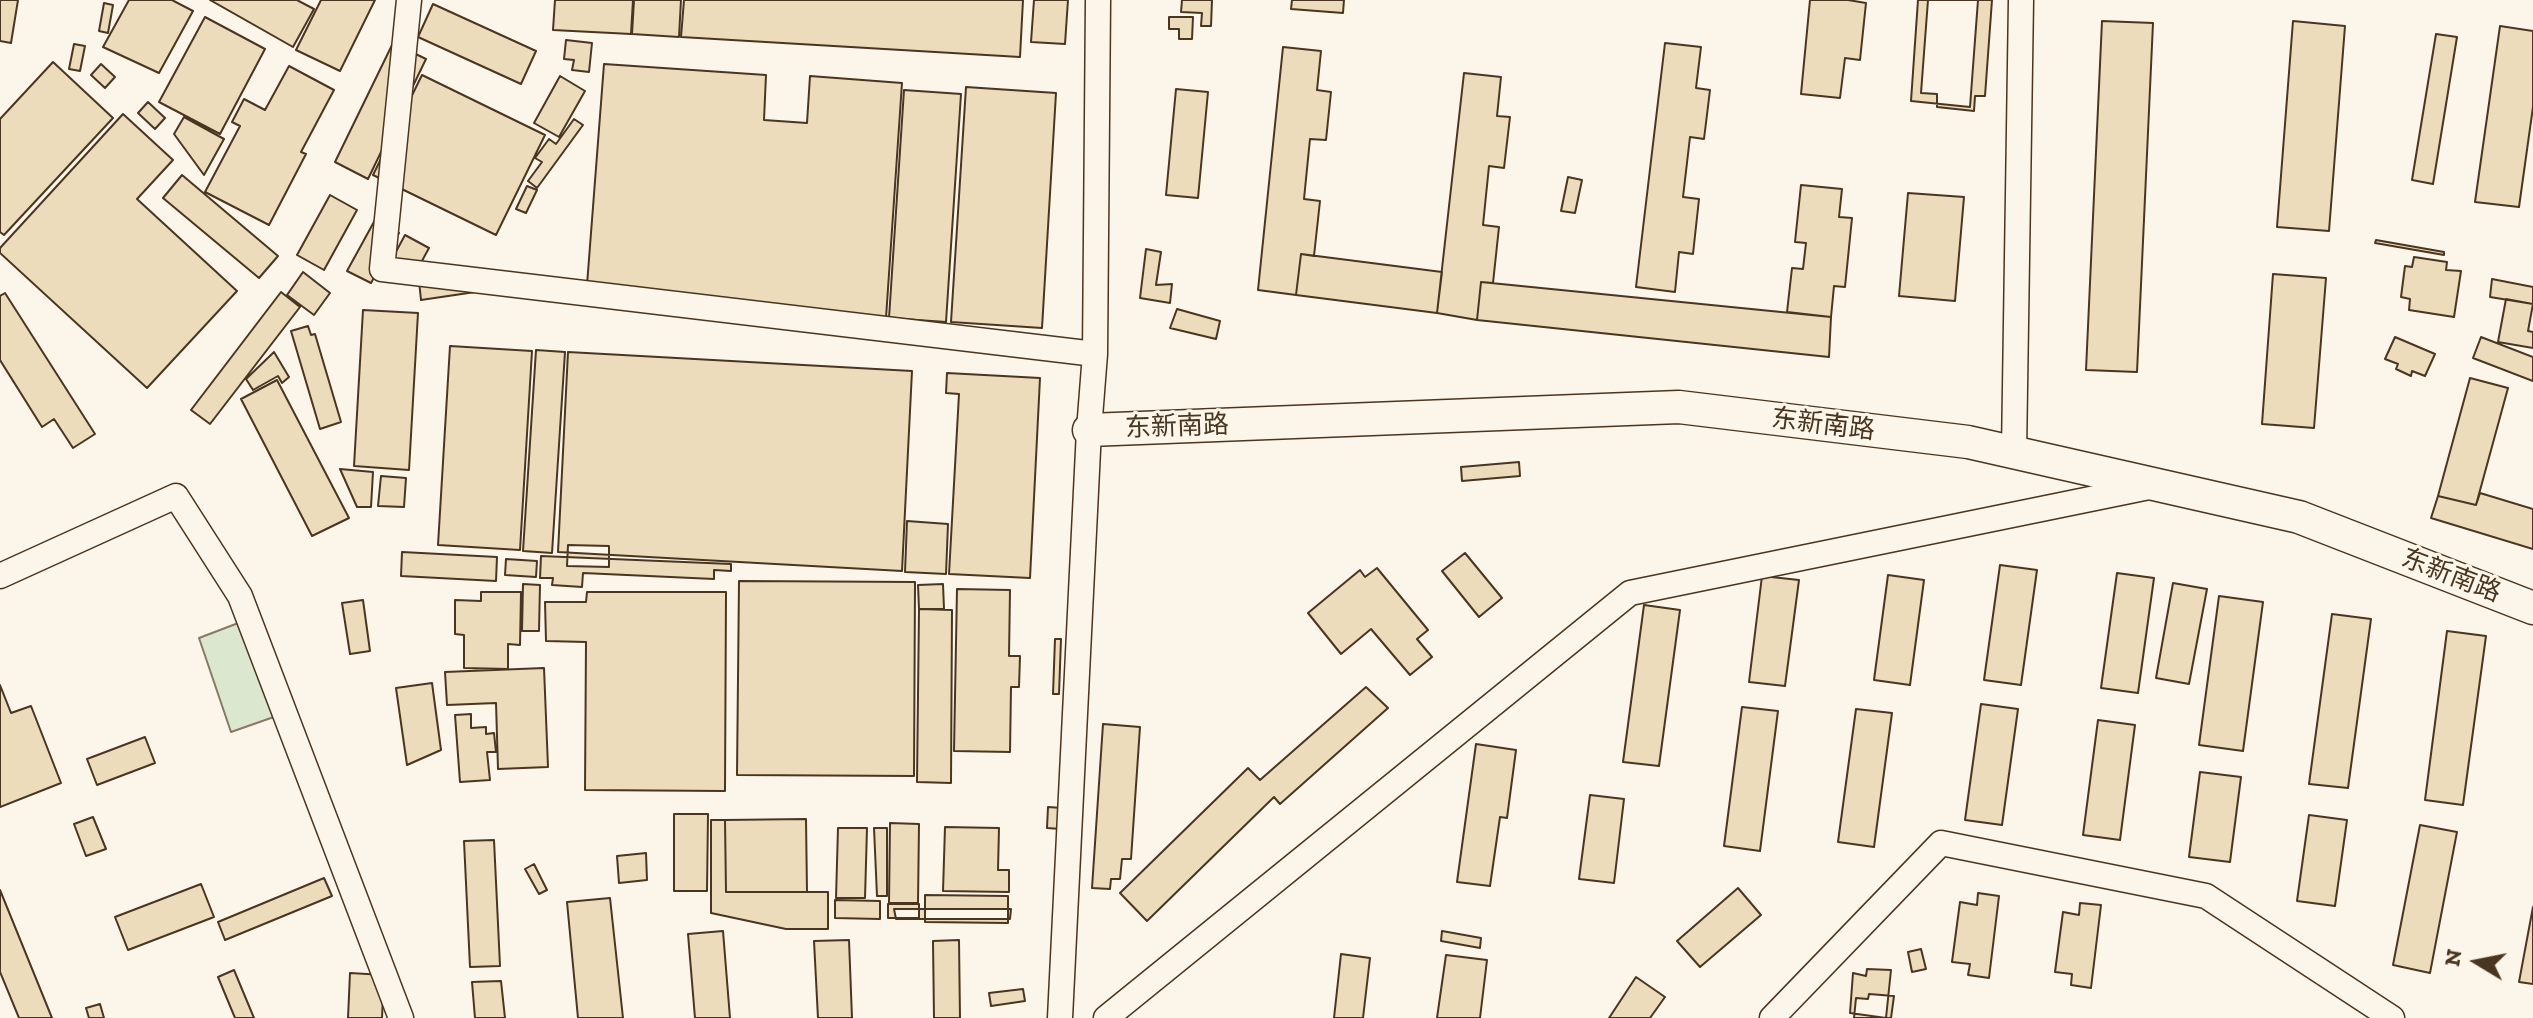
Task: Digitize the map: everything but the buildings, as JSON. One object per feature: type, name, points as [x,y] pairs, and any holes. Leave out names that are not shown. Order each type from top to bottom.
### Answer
[{"type":"main road","name":"东新南路","points":[[1089,430],[1679,407],[1968,442],[2299,517],[2533,608]]},
{"type":"street","points":[[409,0],[382,269],[1095,354]]},
{"type":"street","points":[[1060,1018],[1095,354],[1098,0]]},
{"type":"street","points":[[2014,452],[2021,0]]},
{"type":"street","points":[[1106,1018],[1630,593],[2160,485]]},
{"type":"street","points":[[0,576],[176,496],[240,596],[401,1018]]},
{"type":"street","points":[[1772,1018],[1941,843],[2206,896],[2392,1018]]},
{"type":"green space","points":[[254,617],[288,712],[231,732],[199,638]]}]
